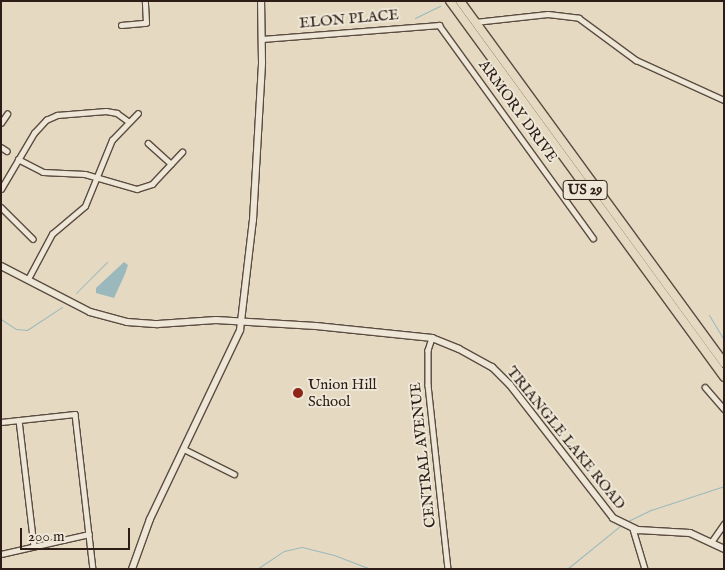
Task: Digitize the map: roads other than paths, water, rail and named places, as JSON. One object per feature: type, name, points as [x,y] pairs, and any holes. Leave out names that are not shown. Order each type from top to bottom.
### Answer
[{"type":"highway","name":"US 29","points":[[450,1],[724,377]]},
{"type":"highway","name":"US 29","points":[[460,1],[724,363]]},
{"type":"street","points":[[121,25],[146,23],[144,1]]},
{"type":"street","points":[[132,569],[142,538],[242,320],[253,220],[262,39],[261,1]]},
{"type":"street","points":[[475,22],[548,14],[578,18],[636,60],[724,100]]},
{"type":"street","name":"ELON PLACE","points":[[262,39],[439,25]]},
{"type":"street","name":"ARMORY DRIVE","points":[[439,25],[593,238]]},
{"type":"street","points":[[1,189],[38,127],[52,117],[106,111],[117,113],[128,121]]},
{"type":"street","points":[[28,279],[52,234],[85,206],[108,147],[128,121],[138,113]]},
{"type":"street","points":[[1,123],[7,114]]},
{"type":"street","points":[[148,142],[171,164]]},
{"type":"street","points":[[1,147],[6,151]]},
{"type":"street","points":[[18,159],[43,172],[77,173],[127,188],[142,188],[152,184],[182,152]]},
{"type":"street","points":[[1,207],[33,239]]},
{"type":"street","name":"TRIANGLE LAKE ROAD","points":[[1,266],[90,312],[121,321],[153,324],[242,320],[432,338],[459,348],[492,367],[529,408],[613,518],[634,529],[679,531],[712,541],[724,549]]},
{"type":"street","name":"CENTRAL AVENUE","points":[[432,338],[428,364],[429,403],[448,569]]},
{"type":"street","points":[[705,387],[724,410]]},
{"type":"street","points":[[1,422],[75,414],[93,569]]},
{"type":"street","points":[[19,420],[34,546]]},
{"type":"street","points":[[184,449],[234,474]]},
{"type":"street","points":[[712,541],[724,524]]},
{"type":"street","points":[[634,529],[645,569]]},
{"type":"street","points":[[1,554],[88,534]]},
{"type":"water","points":[[124,262],[128,265],[114,298],[96,293],[96,288]]},
{"type":"waterway","points":[[415,18],[440,6]]},
{"type":"waterway","points":[[76,293],[107,262]]},
{"type":"waterway","points":[[1,319],[16,329],[27,330],[62,307]]},
{"type":"waterway","points":[[709,315],[724,340]]},
{"type":"waterway","points":[[626,522],[651,510],[724,486]]},
{"type":"waterway","points":[[567,569],[620,526]]},
{"type":"waterway","points":[[257,569],[284,551],[302,547],[334,555],[371,569]]},
{"type":"waterway","points":[[723,553],[724,561]]},
{"type":"place","name":"Union Hill School","points":[[298,393]]}]
